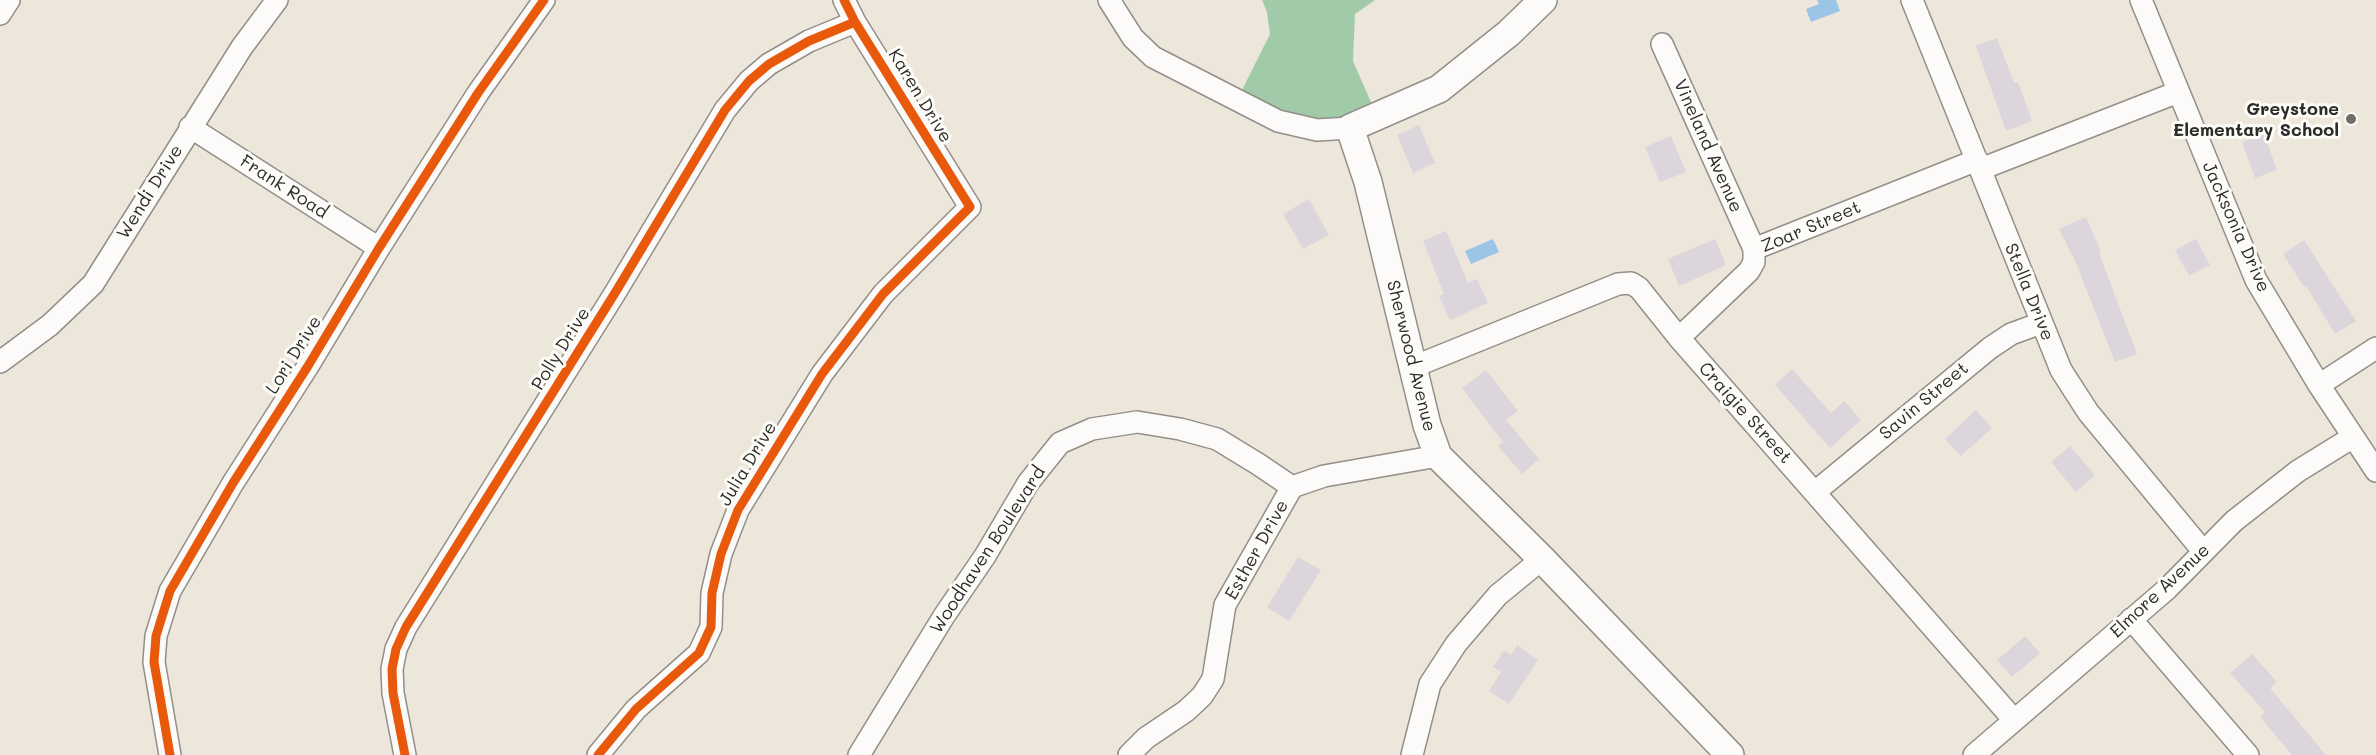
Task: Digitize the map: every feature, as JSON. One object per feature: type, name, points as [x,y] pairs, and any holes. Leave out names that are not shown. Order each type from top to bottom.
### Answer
[{"type":"street","points":[[0,14],[9,0]]},
{"type":"street","name":"Wendi Drive","points":[[0,362],[50,325],[93,284],[242,46],[277,0]]},
{"type":"street","name":"Lori Drive","points":[[170,755],[154,662],[156,636],[170,591],[233,483],[308,366],[379,248],[478,93],[544,0]]},
{"type":"street","name":"Karen Drive","points":[[844,0],[855,22],[970,207]]},
{"type":"street","points":[[1109,0],[1133,38],[1153,57],[1278,121],[1317,130],[1350,128],[1439,90],[1492,48],[1544,0]]},
{"type":"street","name":"Stella Drive","points":[[1912,0],[2061,370],[2077,397],[2203,552]]},
{"type":"street","name":"Jacksonia Drive","points":[[2141,0],[2256,280],[2319,385],[2376,471]]},
{"type":"street","name":"Polly Drive","points":[[405,755],[393,693],[392,669],[396,649],[411,618],[615,293],[725,110],[748,81],[769,64],[809,41],[855,22]]},
{"type":"street","name":"Vineland Avenue","points":[[1662,44],[1754,249]]},
{"type":"street","name":"Zoar Street","points":[[1679,338],[1749,271],[1754,262],[1754,249],[2178,92]]},
{"type":"street","name":"Frank Road","points":[[190,127],[379,248]]},
{"type":"street","name":"Sherwood Avenue","points":[[1350,128],[1368,182],[1426,425],[1438,456],[1542,559],[1726,754]]},
{"type":"street","name":"Julia Drive","points":[[598,755],[636,709],[699,653],[711,627],[712,593],[721,554],[738,510],[822,374],[883,294],[970,207]]},
{"type":"street","name":"Craigie Street","points":[[1413,367],[1618,284],[1631,283],[1639,288],[1679,338],[2014,720]]},
{"type":"street","name":"Savin Street","points":[[1815,492],[1990,348],[2011,334],[2041,323]]},
{"type":"street","points":[[2319,385],[2376,348]]},
{"type":"street","name":"Woodhaven Boulevard","points":[[859,755],[944,616],[985,556],[1028,483],[1060,443],[1092,429],[1137,422],[1180,429],[1216,439],[1292,487]]},
{"type":"street","name":"Elmore Avenue","points":[[1974,755],[2166,589],[2234,521],[2298,471],[2353,437]]},
{"type":"street","points":[[1292,487],[1324,476],[1438,456]]},
{"type":"street","name":"Esther Drive","points":[[1129,755],[1146,738],[1186,711],[1203,696],[1214,679],[1226,605],[1292,487]]},
{"type":"street","points":[[1412,755],[1430,684],[1456,644],[1498,595],[1542,559]]},
{"type":"street","points":[[2131,619],[2248,755]]},
{"type":"green space","points":[[1262,0],[1375,0],[1355,14],[1353,61],[1377,116],[1324,128],[1274,111],[1241,92],[1270,34],[1267,12]]},
{"type":"water","points":[[1817,0],[1836,0],[1840,11],[1811,22],[1806,9],[1819,4]]},
{"type":"water","points":[[1493,239],[1499,252],[1471,264],[1465,251]]},
{"type":"building","points":[[1997,38],[2014,83],[2018,82],[2032,121],[2006,131],[1976,46]]},
{"type":"building","points":[[1419,125],[1435,163],[1413,173],[1397,135]]},
{"type":"building","points":[[2264,134],[2277,170],[2255,178],[2242,142]]},
{"type":"building","points":[[1671,136],[1686,172],[1660,182],[1645,147]]},
{"type":"building","points":[[1309,199],[1329,235],[1303,249],[1283,214]]},
{"type":"building","points":[[2086,217],[2101,252],[2099,253],[2137,354],[2115,362],[2076,263],[2059,229]]},
{"type":"building","points":[[1446,231],[1468,283],[1477,279],[1488,303],[1450,320],[1439,296],[1444,294],[1423,241]]},
{"type":"building","points":[[1715,239],[1726,265],[1679,286],[1668,259]]},
{"type":"building","points":[[2196,239],[2210,265],[2189,276],[2175,250]]},
{"type":"building","points":[[2304,240],[2356,321],[2335,334],[2306,286],[2304,287],[2283,254]]},
{"type":"building","points":[[1792,369],[1831,413],[1844,401],[1861,420],[1830,448],[1775,385]]},
{"type":"building","points":[[1486,370],[1518,411],[1506,420],[1539,459],[1522,474],[1498,446],[1503,442],[1462,388]]},
{"type":"building","points":[[1976,410],[1992,428],[1961,456],[1945,439]]},
{"type":"building","points":[[2070,446],[2095,475],[2076,492],[2051,462]]},
{"type":"building","points":[[1298,557],[1321,570],[1289,621],[1267,607]]},
{"type":"building","points":[[2025,636],[2040,653],[2012,677],[1997,660]]},
{"type":"building","points":[[1517,645],[1538,660],[1509,704],[1489,691],[1501,672],[1493,667],[1504,650],[1511,655]]},
{"type":"building","points":[[2252,654],[2277,682],[2270,688],[2326,755],[2292,755],[2260,717],[2265,712],[2230,673]]},
{"type":"cycle path","points":[[170,755],[154,662],[156,636],[170,591],[233,483],[308,366],[379,248],[478,93],[544,0]]},
{"type":"cycle path","points":[[598,755],[636,709],[699,653],[711,627],[712,593],[721,554],[738,510],[822,374],[883,294],[970,207],[855,22],[844,0]]},
{"type":"cycle path","points":[[405,755],[393,693],[392,669],[396,649],[406,627],[615,293],[725,110],[749,81],[769,64],[809,41],[855,22]]},
{"type":"place","name":"Greystone Elementary School","points":[[2351,119]]}]
